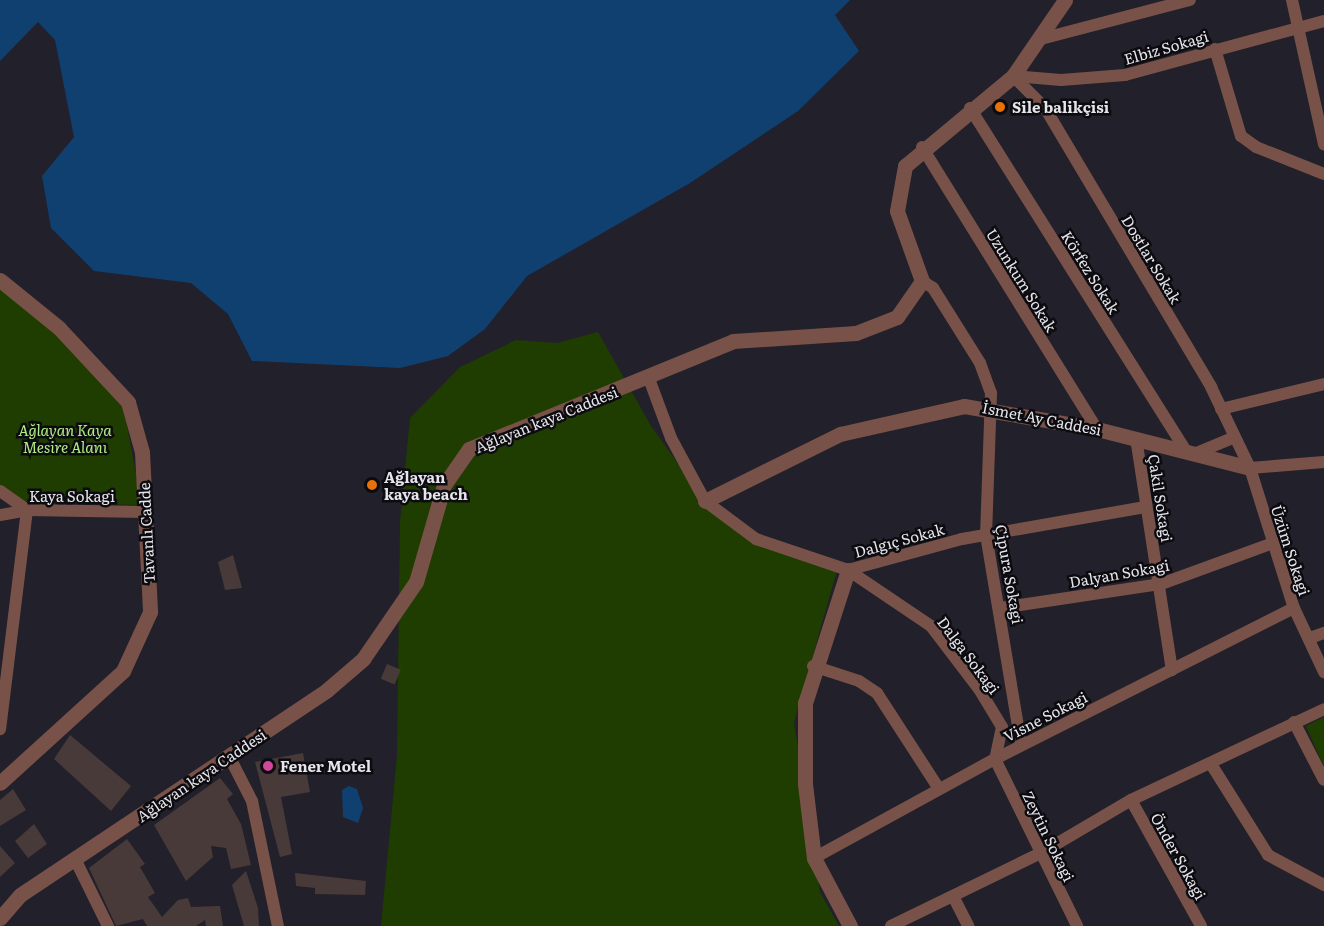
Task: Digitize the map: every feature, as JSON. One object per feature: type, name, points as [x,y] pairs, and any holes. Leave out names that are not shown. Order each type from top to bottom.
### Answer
[{"type":"street","points":[[922,281],[896,199],[904,166],[922,147],[1012,76],[1065,0]]},
{"type":"street","points":[[1037,40],[1190,0]]},
{"type":"street","points":[[1292,0],[1324,144]]},
{"type":"street","name":"Elbiz Sokagi","points":[[1012,76],[1092,80],[1324,21]]},
{"type":"street","points":[[1215,49],[1241,136],[1256,147],[1324,174]]},
{"type":"street","name":"Dostlar Sokak","points":[[1012,76],[1045,108],[1221,409],[1250,468]]},
{"type":"street","name":"Körfez Sokak","points":[[970,108],[1190,453]]},
{"type":"street","name":"Uzunkum Sokak","points":[[922,147],[1098,429]]},
{"type":"street","name":"Tavanlı Cadde","points":[[0,280],[59,328],[128,402],[142,452],[150,612],[123,671],[0,783]]},
{"type":"street","name":"Ağlayan kaya Caddesi","points":[[0,918],[20,895],[346,675],[378,640],[416,582],[444,485],[469,449],[733,341],[872,330],[908,306],[922,281]]},
{"type":"street","name":"Çipura Sokagi","points":[[922,281],[933,288],[980,363],[993,407],[986,535],[1000,608],[1021,746]]},
{"type":"street","name":"Dalgıç Sokak","points":[[648,376],[671,438],[705,501],[756,539],[848,570],[986,535],[1145,507]]},
{"type":"street","points":[[1221,409],[1324,384]]},
{"type":"street","name":"İsmet Ay Caddesi","points":[[705,501],[866,424],[964,406],[993,407],[1098,429],[1250,468]]},
{"type":"street","points":[[1190,453],[1235,437]]},
{"type":"street","name":"Çakil Sokagi","points":[[1136,438],[1145,507],[1161,584],[1172,670]]},
{"type":"street","points":[[1250,468],[1324,462]]},
{"type":"street","name":"Üzüm Sokagi","points":[[1250,468],[1294,608],[1324,672]]},
{"type":"street","points":[[0,492],[27,510],[4,669],[0,729]]},
{"type":"street","name":"Kaya Sokagi","points":[[0,515],[27,510],[145,512]]},
{"type":"street","name":"Dalyan Sokagi","points":[[1000,608],[1161,584],[1273,543]]},
{"type":"street","points":[[848,570],[813,666],[805,703],[805,784],[813,858],[850,926]]},
{"type":"street","name":"Dalga Sokagi","points":[[848,570],[931,626],[1002,728],[995,759]]},
{"type":"street","name":"Visne Sokagi","points":[[813,858],[995,759],[1294,608]]},
{"type":"street","points":[[1310,638],[1324,633]]},
{"type":"street","points":[[813,666],[877,693],[939,789]]},
{"type":"street","points":[[891,926],[1041,853],[1131,800],[1324,709]]},
{"type":"street","points":[[1294,722],[1324,780]]},
{"type":"street","points":[[229,756],[252,801],[278,926]]},
{"type":"street","name":"Zeytin Sokagi","points":[[995,759],[1077,926]]},
{"type":"street","points":[[1211,764],[1268,855],[1324,885]]},
{"type":"street","name":"Önder Sokagi","points":[[1131,800],[1201,926]]},
{"type":"street","points":[[75,859],[108,926]]},
{"type":"street","points":[[953,896],[968,926]]},
{"type":"green space","name":"Ağlayan Kaya Mesire Alanı","points":[[0,287],[59,335],[124,409],[141,502],[137,505],[18,501],[0,485]]},
{"type":"green space","points":[[598,332],[651,426],[705,501],[741,531],[838,567],[794,722],[820,892],[839,926],[381,926],[397,756],[400,522],[410,418],[460,367],[516,340],[557,343]]},
{"type":"green space","points":[[1324,717],[1324,767],[1306,726]]},
{"type":"water","points":[[0,0],[850,0],[835,15],[859,51],[798,111],[690,183],[527,276],[485,329],[448,356],[400,368],[252,361],[228,314],[191,283],[94,271],[51,228],[42,176],[74,137],[55,40],[38,22],[0,61]]},
{"type":"water","points":[[349,786],[357,789],[363,808],[358,823],[343,817],[342,790]]},
{"type":"building","points":[[233,555],[242,588],[225,590],[218,562]]},
{"type":"building","points":[[387,664],[401,670],[395,685],[381,679]]},
{"type":"building","points":[[70,735],[131,786],[111,811],[54,759]]},
{"type":"building","points":[[303,753],[310,792],[281,797],[292,854],[280,857],[255,762]]},
{"type":"building","points":[[220,778],[233,794],[227,799],[241,824],[251,865],[231,869],[226,848],[211,846],[213,857],[186,881],[154,825]]},
{"type":"building","points":[[13,789],[26,810],[0,826],[0,800]]},
{"type":"building","points":[[34,824],[47,844],[28,858],[15,841]]},
{"type":"building","points":[[127,839],[145,864],[140,867],[155,893],[148,897],[162,917],[178,900],[188,898],[191,907],[220,906],[223,926],[206,926],[205,920],[196,926],[147,926],[143,919],[116,926],[89,868]]},
{"type":"building","points":[[0,846],[15,863],[0,877]]},
{"type":"building","points":[[246,871],[258,908],[259,926],[244,926],[232,885]]},
{"type":"building","points":[[295,873],[366,881],[365,895],[315,894],[315,888],[296,886]]},
{"type":"place","name":"Sile balikçisi","points":[[1000,107]]},
{"type":"place","name":"Ağlayan kaya beach","points":[[372,485]]},
{"type":"place","name":"Fener Motel","points":[[268,766]]}]
